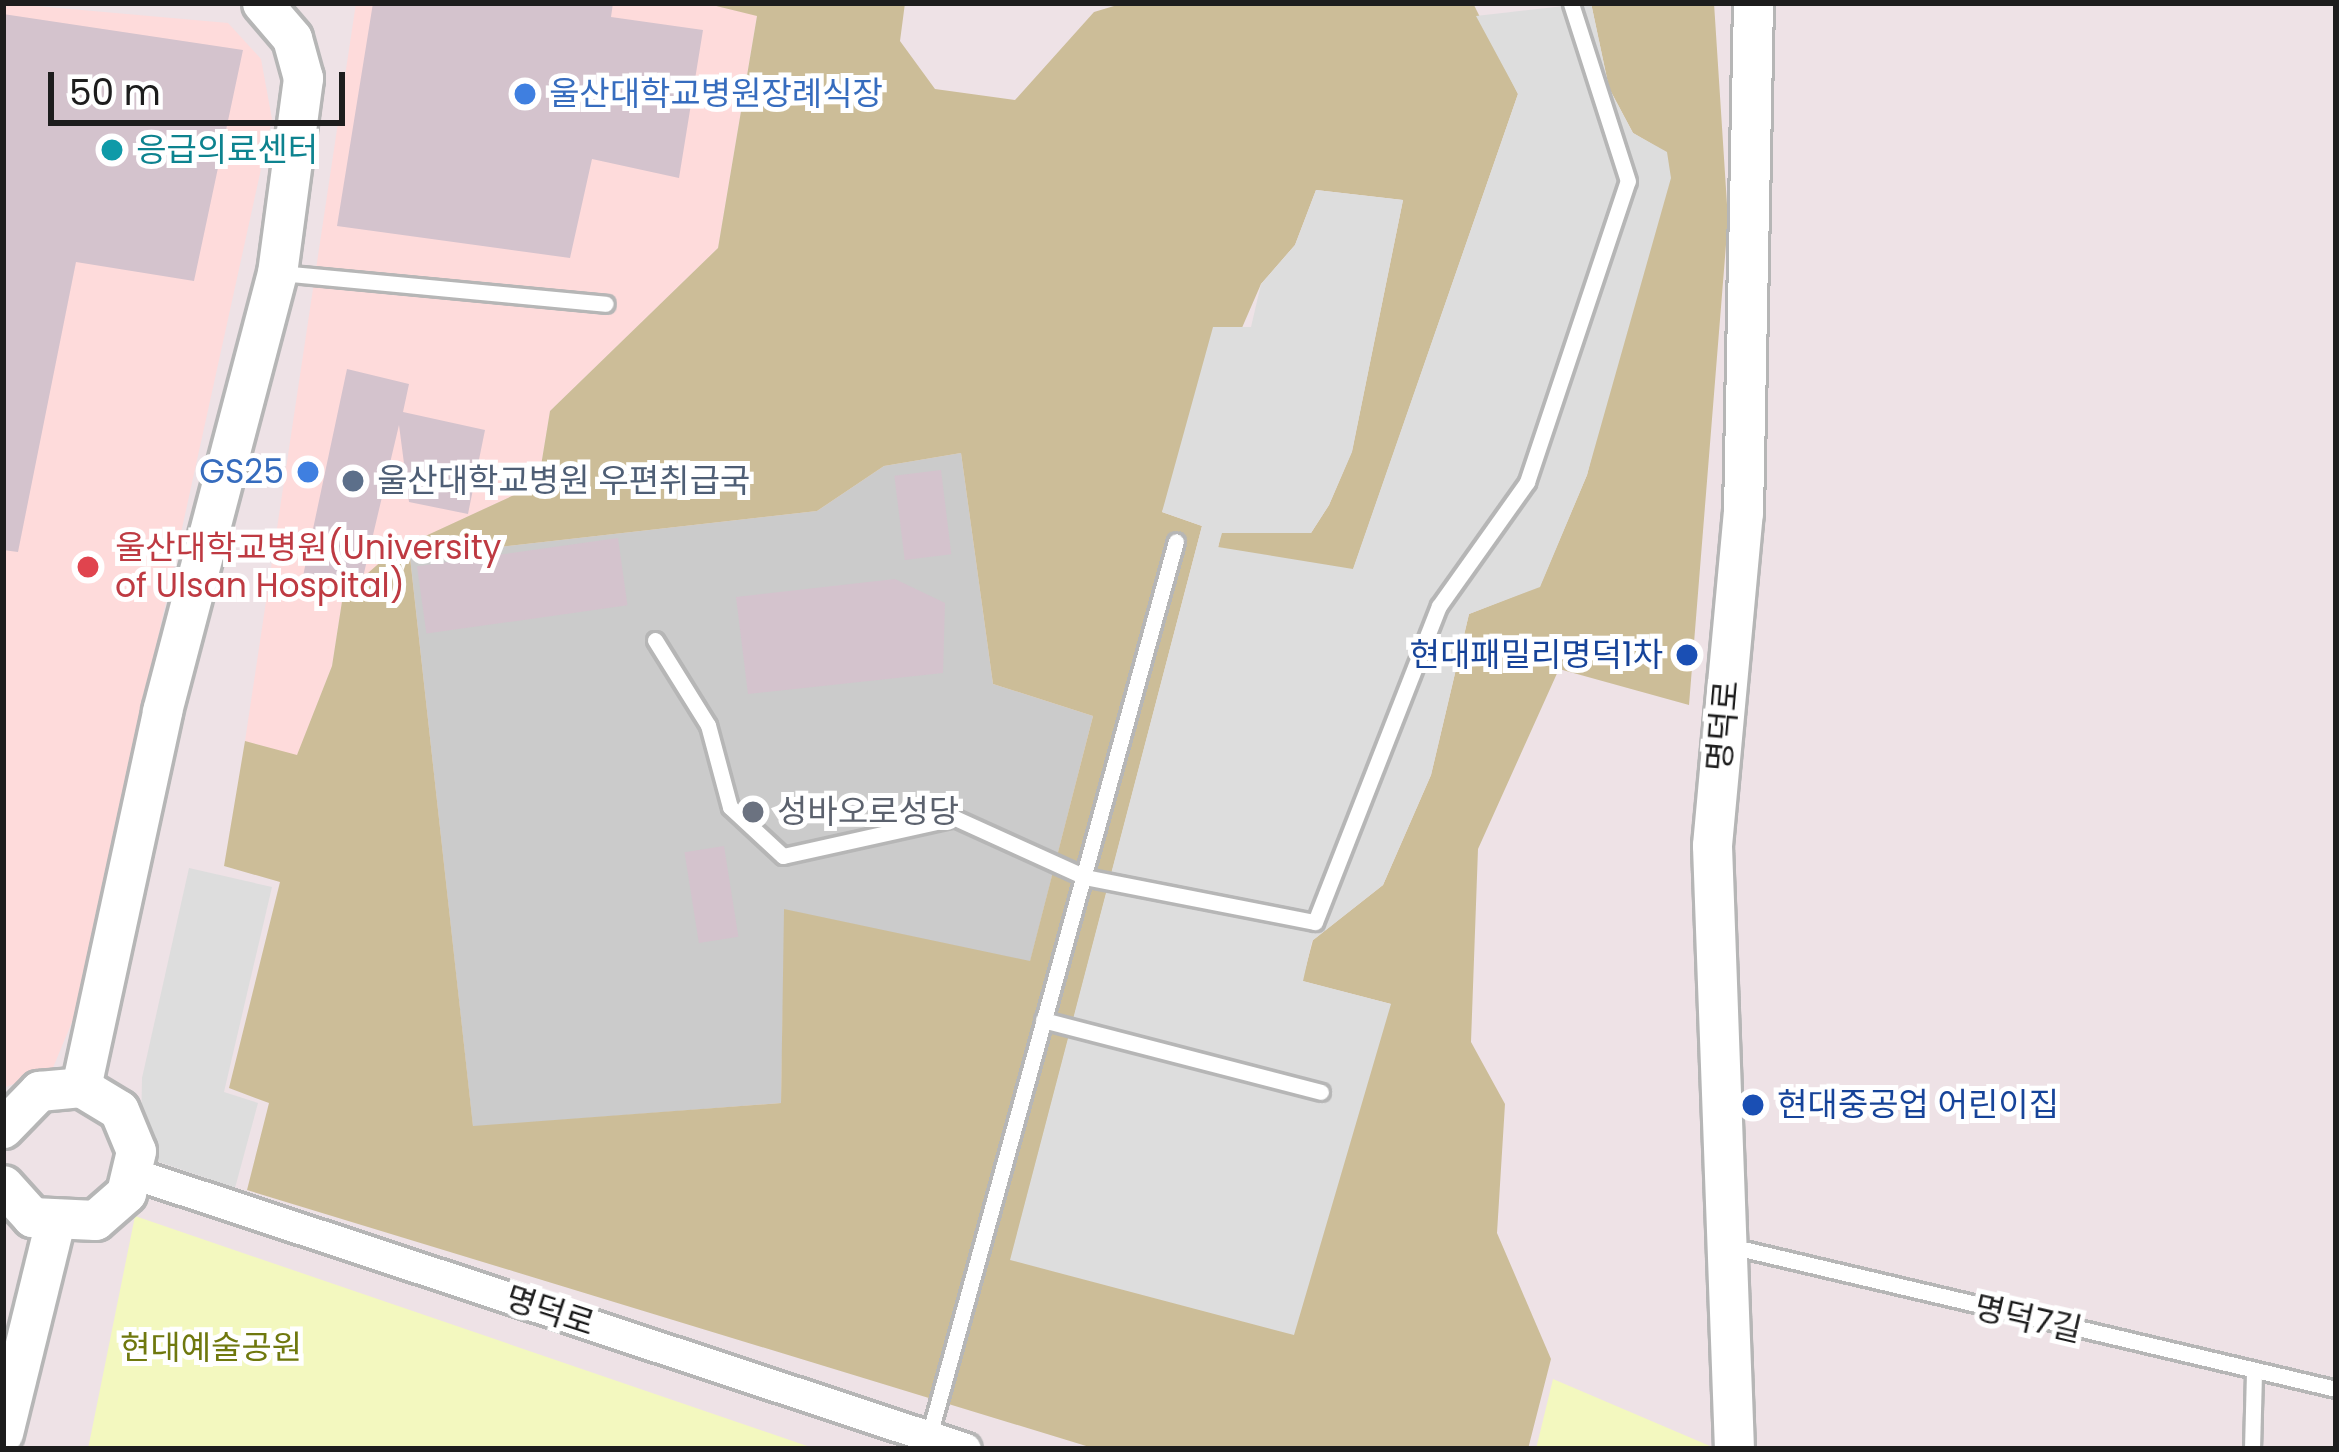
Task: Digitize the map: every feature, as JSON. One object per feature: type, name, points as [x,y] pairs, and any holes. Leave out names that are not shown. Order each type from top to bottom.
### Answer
[{"type":"street","points":[[81,1087],[162,711],[278,273],[303,78],[292,38],[262,3]]},
{"type":"street","name":"명덕로","points":[[1734,1449],[1740,1388],[1722,1244],[1712,845],[1743,514],[1753,3]]},
{"type":"street","points":[[3,1129],[39,1091],[81,1087],[119,1110],[134,1174],[95,1220],[54,1225],[3,1185]]},
{"type":"street","name":"명덕로","points":[[134,1174],[924,1443],[966,1449]]},
{"type":"street","points":[[3,1433],[54,1225]]},
{"type":"lane","points":[[655,640],[708,725],[730,807],[783,856],[955,818],[1085,877],[1299,926],[1327,912],[1439,606],[1527,482],[1628,181],[1570,3]]},
{"type":"lane","points":[[278,273],[606,304]]},
{"type":"lane","points":[[924,1443],[1176,542]]},
{"type":"lane","points":[[1043,1020],[1321,1092]]},
{"type":"lane","name":"명덕7길","points":[[1722,1244],[2336,1389]]},
{"type":"lane","points":[[2252,1449],[2254,1372]]},
{"type":"shaded area","name":"울산대학교병원(University of Ulsan Hospital)","points":[[3,3],[228,23],[261,59],[272,119],[75,1015],[52,1070],[3,1088]]},
{"type":"shaded area","points":[[356,3],[704,3],[757,15],[718,248],[550,411],[538,484],[394,551],[343,595],[332,666],[297,756],[245,741]]},
{"type":"shaded area","points":[[704,3],[905,3],[900,41],[935,89],[1015,100],[1094,12],[1124,3],[1473,3],[1518,94],[1353,570],[1218,548],[1221,533],[1311,533],[1329,505],[1352,451],[1403,200],[1316,190],[1295,245],[1261,284],[1162,512],[1202,526],[1011,1259],[1391,1004],[1302,981],[1313,940],[1383,885],[1431,775],[1469,614],[1540,586],[1587,475],[1667,153],[1633,133],[1609,88],[1591,3],[1714,3],[1728,220],[1689,705],[1559,669],[1478,849],[1471,1042],[1505,1104],[1497,1233],[1551,1359],[1528,1449],[1096,1449],[247,1190],[269,1103],[229,1088],[280,882],[224,866],[245,741],[297,755],[332,666],[343,595],[393,551],[538,484],[550,411],[718,248],[757,16]],"holes":[[[961,453],[993,684],[1093,716],[1030,961],[784,909],[781,1103],[473,1126],[410,557],[817,511],[884,466]]]},
{"type":"shaded area","points":[[1591,3],[1609,88],[1633,133],[1667,152],[1671,178],[1587,475],[1540,587],[1469,614],[1431,775],[1383,885],[1312,941],[1303,981],[1391,1004],[1294,1335],[1010,1260],[1202,526],[1162,512],[1213,327],[1251,327],[1261,284],[1295,245],[1316,190],[1403,200],[1352,452],[1329,505],[1311,533],[1222,533],[1218,547],[1353,569],[1518,94],[1476,16]]},
{"type":"shaded area","name":"성바오로성당","points":[[961,453],[993,684],[1093,716],[1030,962],[785,910],[781,1103],[473,1127],[410,557],[817,511],[884,466]]},
{"type":"shaded area","points":[[189,868],[272,887],[224,1092],[258,1103],[235,1188],[147,1158],[141,1133],[142,1078]]},
{"type":"green space","name":"현대예술공원","points":[[135,1216],[813,1448],[88,1449]]},
{"type":"green space","points":[[1553,1379],[1717,1449],[1536,1449]]},
{"type":"building","name":"울산대학교병원장례식장","points":[[373,3],[613,3],[611,17],[703,30],[679,178],[592,159],[570,258],[337,226]]},
{"type":"building","name":"응급의료센터","points":[[3,14],[243,50],[194,281],[76,262],[18,552],[3,550]]},
{"type":"building","points":[[347,369],[409,384],[403,412],[485,430],[468,514],[409,502],[399,425],[360,590],[303,576]]},
{"type":"building","points":[[941,470],[951,554],[905,560],[894,476]]},
{"type":"building","points":[[618,538],[627,605],[426,634],[417,566]]},
{"type":"building","points":[[895,579],[945,603],[943,673],[748,694],[736,597]]},
{"type":"building","points":[[724,846],[738,937],[699,943],[684,852]]},
{"type":"place","name":"울산대학교병원장례식장","points":[[525,94]]},
{"type":"place","name":"응급의료센터","points":[[112,150]]},
{"type":"place","name":"GS25","points":[[308,472]]},
{"type":"place","name":"울산대학교병원 우편취급국","points":[[353,481]]},
{"type":"place","name":"울산대학교병원(University of Ulsan Hospital)","points":[[88,567]]},
{"type":"place","name":"현대패밀리명덕1차","points":[[1687,655]]},
{"type":"place","name":"성바오로성당","points":[[753,812]]},
{"type":"place","name":"현대중공업 어린이집","points":[[1753,1105]]}]
